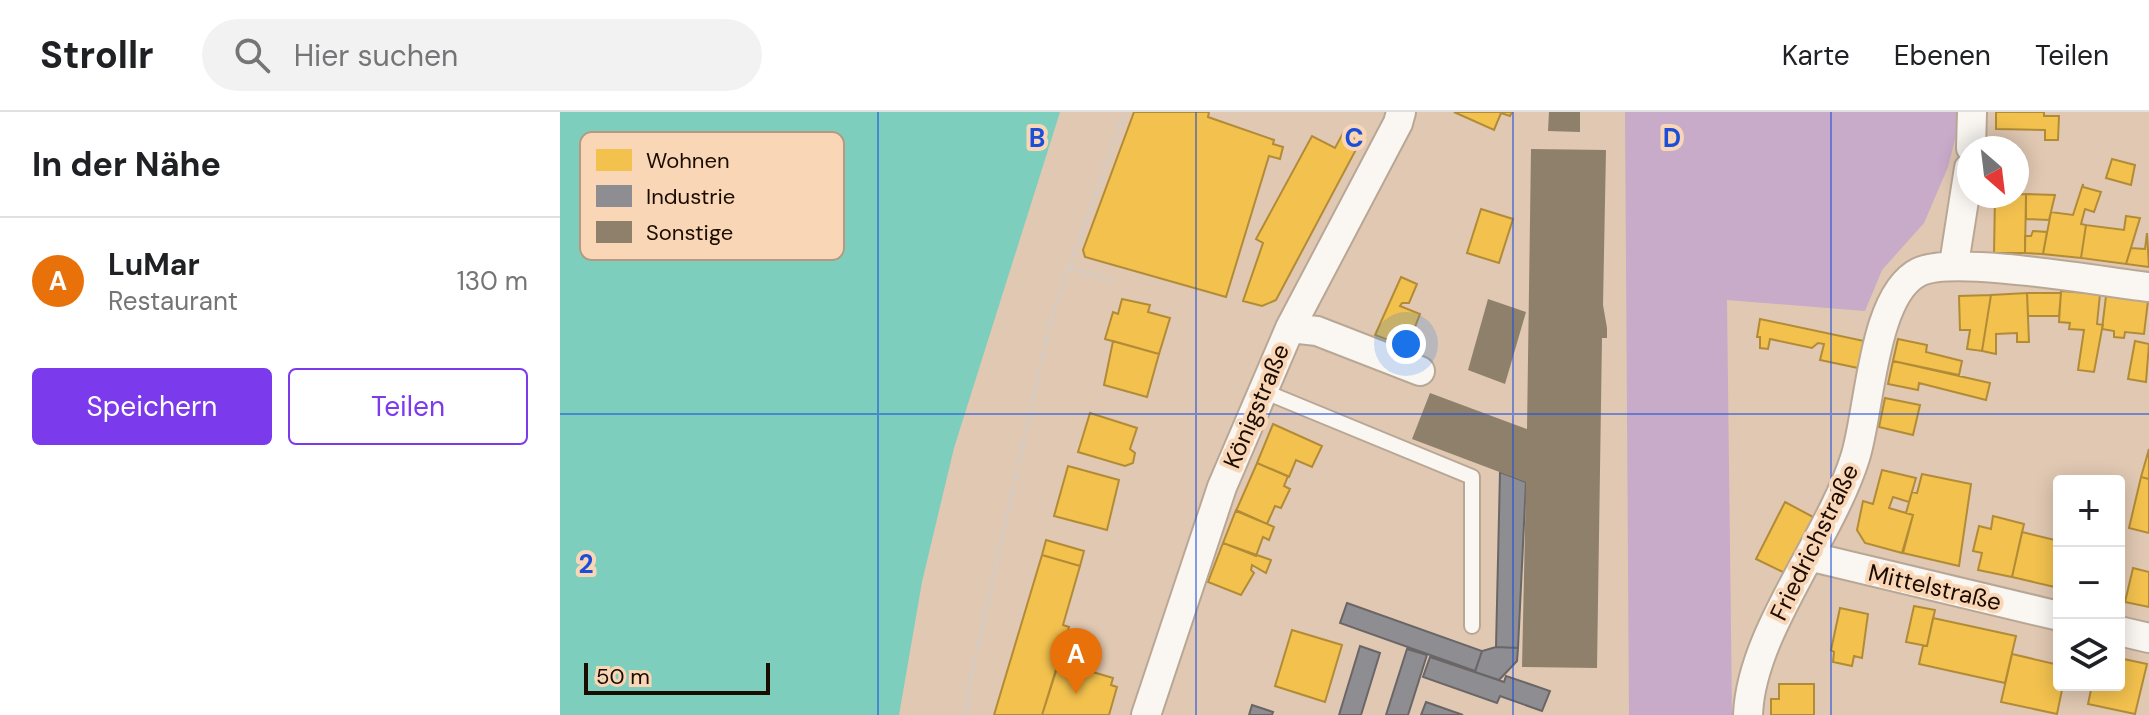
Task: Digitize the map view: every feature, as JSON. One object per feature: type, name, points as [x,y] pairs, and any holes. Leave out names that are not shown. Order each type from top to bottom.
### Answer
[{"type":"street","name":"Königstraße","points":[[1146,715],[1222,487],[1290,328],[1401,112]]},
{"type":"street","points":[[1971,136],[1972,112]]},
{"type":"street","points":[[1963,208],[1954,264],[2149,287]]},
{"type":"street","name":"Friedrichstraße","points":[[1748,715],[1749,691],[1769,634],[1812,557],[1855,458],[1884,323],[1896,295],[1918,272],[1954,264]]},
{"type":"street","points":[[1290,328],[1317,331],[1420,371]]},
{"type":"street","name":"Mittelstraße","points":[[1812,557],[2053,615]]},
{"type":"street","points":[[2125,632],[2149,638]]},
{"type":"lane","points":[[1263,391],[1472,477],[1472,626]]},
{"type":"path","points":[[966,715],[971,677],[1021,440],[1051,318],[1125,112]]},
{"type":"path","points":[[1070,268],[1116,280]]},
{"type":"shaded area","points":[[1625,112],[1962,112],[1948,167],[1924,223],[1882,270],[1865,311],[1727,300],[1732,715],[1629,715]]},
{"type":"water","points":[[560,112],[1060,112],[954,448],[922,582],[899,715],[560,715]]},
{"type":"building: Wohnen","points":[[1134,112],[1209,112],[1208,117],[1274,140],[1273,144],[1283,147],[1280,159],[1269,156],[1226,297],[1085,257],[1083,250]]},
{"type":"building: Wohnen","points":[[1454,112],[1512,112],[1510,116],[1501,113],[1494,130]]},
{"type":"building: Wohnen","points":[[1996,112],[2044,112],[2044,116],[2059,116],[2058,140],[2045,140],[2045,130],[1996,129]]},
{"type":"building: Wohnen","points":[[1343,133],[1360,142],[1276,300],[1262,306],[1243,301],[1263,243],[1256,239],[1312,136],[1335,148]]},
{"type":"building: Wohnen","points":[[2112,159],[2135,165],[2131,185],[2106,178]]},
{"type":"building: Wohnen","points":[[2083,184],[2083,187],[2101,192],[2094,212],[2085,209],[2081,224],[2086,225],[2081,258],[2043,254],[2051,212],[2073,215]]},
{"type":"building: Wohnen","points":[[2029,194],[2055,195],[2049,220],[2026,219]]},
{"type":"building: Wohnen","points":[[1995,208],[2026,208],[2025,253],[1994,253]]},
{"type":"building: Wohnen","points":[[1481,209],[1513,219],[1499,263],[1467,253]]},
{"type":"building: Wohnen","points":[[2126,216],[2140,218],[2126,264],[2081,258],[2086,225],[2124,230]]},
{"type":"building: Wohnen","points":[[2033,231],[2047,232],[2043,254],[2025,253],[2025,236],[2031,236]]},
{"type":"building: Wohnen","points":[[2147,233],[2149,267],[2126,264],[2131,248],[2145,249]]},
{"type":"building: Wohnen","points":[[1401,277],[1417,284],[1409,303],[1400,306],[1420,314],[1407,347],[1375,335]]},
{"type":"building: Wohnen","points":[[2061,291],[2100,294],[2097,324],[2103,325],[2094,372],[2078,370],[2084,330],[2069,329],[2070,323],[2059,322]]},
{"type":"building: Wohnen","points":[[2027,293],[2061,293],[2059,316],[2028,316]]},
{"type":"building: Wohnen","points":[[2027,293],[2029,342],[2017,342],[2017,333],[1996,334],[1996,354],[1982,351],[1991,295]]},
{"type":"building: Wohnen","points":[[1991,295],[1982,351],[1967,349],[1970,330],[1960,330],[1959,296]]},
{"type":"building: Wohnen","points":[[2106,296],[2148,301],[2144,334],[2125,332],[2124,338],[2114,337],[2114,331],[2102,329]]},
{"type":"building: Wohnen","points":[[1122,299],[1150,305],[1148,312],[1170,318],[1159,354],[1105,339],[1113,312],[1118,314]]},
{"type":"building: Wohnen","points":[[1760,319],[1864,341],[1858,368],[1820,360],[1824,344],[1818,343],[1812,348],[1770,339],[1768,349],[1760,348],[1760,337],[1757,337]]},
{"type":"building: Wohnen","points":[[1898,339],[1927,345],[1926,352],[1962,361],[1959,375],[1893,361]]},
{"type":"building: Wohnen","points":[[1113,341],[1159,354],[1147,397],[1104,385]]},
{"type":"building: Wohnen","points":[[2135,341],[2149,344],[2146,382],[2128,379]]},
{"type":"building: Wohnen","points":[[1893,361],[1990,383],[1986,400],[1919,383],[1918,390],[1888,384]]},
{"type":"building: Wohnen","points":[[1885,398],[1920,405],[1913,435],[1879,427]]},
{"type":"building: Wohnen","points":[[1090,413],[1137,428],[1130,449],[1135,453],[1133,463],[1125,466],[1078,452]]},
{"type":"building: Wohnen","points":[[1273,424],[1322,446],[1312,467],[1296,460],[1289,477],[1257,463]]},
{"type":"building: Wohnen","points":[[2149,449],[2149,479],[2141,477]]},
{"type":"building: Wohnen","points":[[1257,463],[1288,476],[1284,486],[1290,489],[1281,508],[1275,506],[1267,524],[1236,511]]},
{"type":"building: Wohnen","points":[[1068,466],[1119,480],[1107,530],[1054,516]]},
{"type":"building: Wohnen","points":[[1882,470],[1916,478],[1909,502],[1893,497],[1889,508],[1913,515],[1902,553],[1865,543],[1857,530],[1863,501],[1873,504]]},
{"type":"building: Wohnen","points":[[1922,474],[1971,484],[1959,566],[1903,553],[1913,515],[1906,513],[1912,492],[1917,493]]},
{"type":"building: Wohnen","points":[[2141,477],[2149,479],[2149,533],[2129,528]]},
{"type":"building: Wohnen","points":[[1785,502],[1815,518],[1787,574],[1756,559]]},
{"type":"building: Wohnen","points":[[1236,510],[1274,527],[1269,540],[1263,537],[1256,556],[1223,543]]},
{"type":"building: Wohnen","points":[[1993,516],[2024,524],[2012,577],[1978,570],[1982,553],[1973,551],[1979,526],[1991,529]]},
{"type":"building: Wohnen","points":[[2022,532],[2053,540],[2053,587],[2012,577]]},
{"type":"building: Wohnen","points":[[1046,540],[1084,551],[1080,566],[1042,555]]},
{"type":"building: Wohnen","points":[[1223,543],[1271,560],[1266,573],[1252,565],[1254,573],[1241,595],[1208,582]]},
{"type":"building: Wohnen","points":[[1042,555],[1080,566],[1063,625],[1069,627],[1066,637],[1042,715],[994,715]]},
{"type":"building: Wohnen","points":[[2133,568],[2149,572],[2149,607],[2125,602]]},
{"type":"building: Wohnen","points":[[1914,606],[1935,610],[1927,646],[1906,642]]},
{"type":"building: Wohnen","points":[[1840,608],[1868,614],[1862,658],[1854,656],[1852,666],[1833,662],[1834,652],[1831,650]]},
{"type":"building: Wohnen","points":[[1933,618],[2016,636],[2005,683],[1919,664],[1923,646],[1927,646]]},
{"type":"building: Wohnen","points":[[1292,630],[1342,645],[1325,702],[1275,686]]},
{"type":"building: Wohnen","points":[[2012,654],[2053,664],[2053,691],[2062,691],[2057,714],[2001,702]]},
{"type":"building: Wohnen","points":[[2125,659],[2147,664],[2135,714],[2088,704],[2091,691],[2125,691]]},
{"type":"building: Wohnen","points":[[1059,662],[1113,678],[1111,685],[1117,687],[1109,715],[1042,715]]},
{"type":"building: Wohnen","points":[[1779,684],[1814,684],[1814,715],[1771,715],[1771,699],[1779,699]]},
{"type":"building: Industrie","points":[[1500,472],[1526,482],[1518,648],[1496,647]]},
{"type":"building: Industrie","points":[[1347,603],[1482,651],[1475,671],[1340,623]]},
{"type":"building: Industrie","points":[[1360,646],[1380,653],[1361,715],[1339,715]]},
{"type":"building: Industrie","points":[[1496,647],[1518,648],[1517,661],[1499,680],[1475,672],[1482,651]]},
{"type":"building: Industrie","points":[[1407,649],[1427,655],[1408,715],[1386,715]]},
{"type":"building: Industrie","points":[[1430,657],[1504,682],[1506,676],[1550,691],[1542,711],[1500,696],[1497,703],[1423,677]]},
{"type":"building: Industrie","points":[[1426,702],[1463,715],[1421,715]]},
{"type":"building: Industrie","points":[[1252,705],[1273,712],[1272,715],[1249,715]]},
{"type":"building: Sonstige","points":[[1549,112],[1580,112],[1580,132],[1548,131]]},
{"type":"building: Sonstige","points":[[1531,149],[1606,150],[1603,305],[1607,338],[1602,338],[1597,668],[1522,667],[1526,482],[1412,439],[1430,393],[1527,429]]},
{"type":"building: Sonstige","points":[[1488,299],[1526,312],[1505,384],[1468,370]]},
{"type":"place","name":"LuMar","points":[[1076,694]]}]
